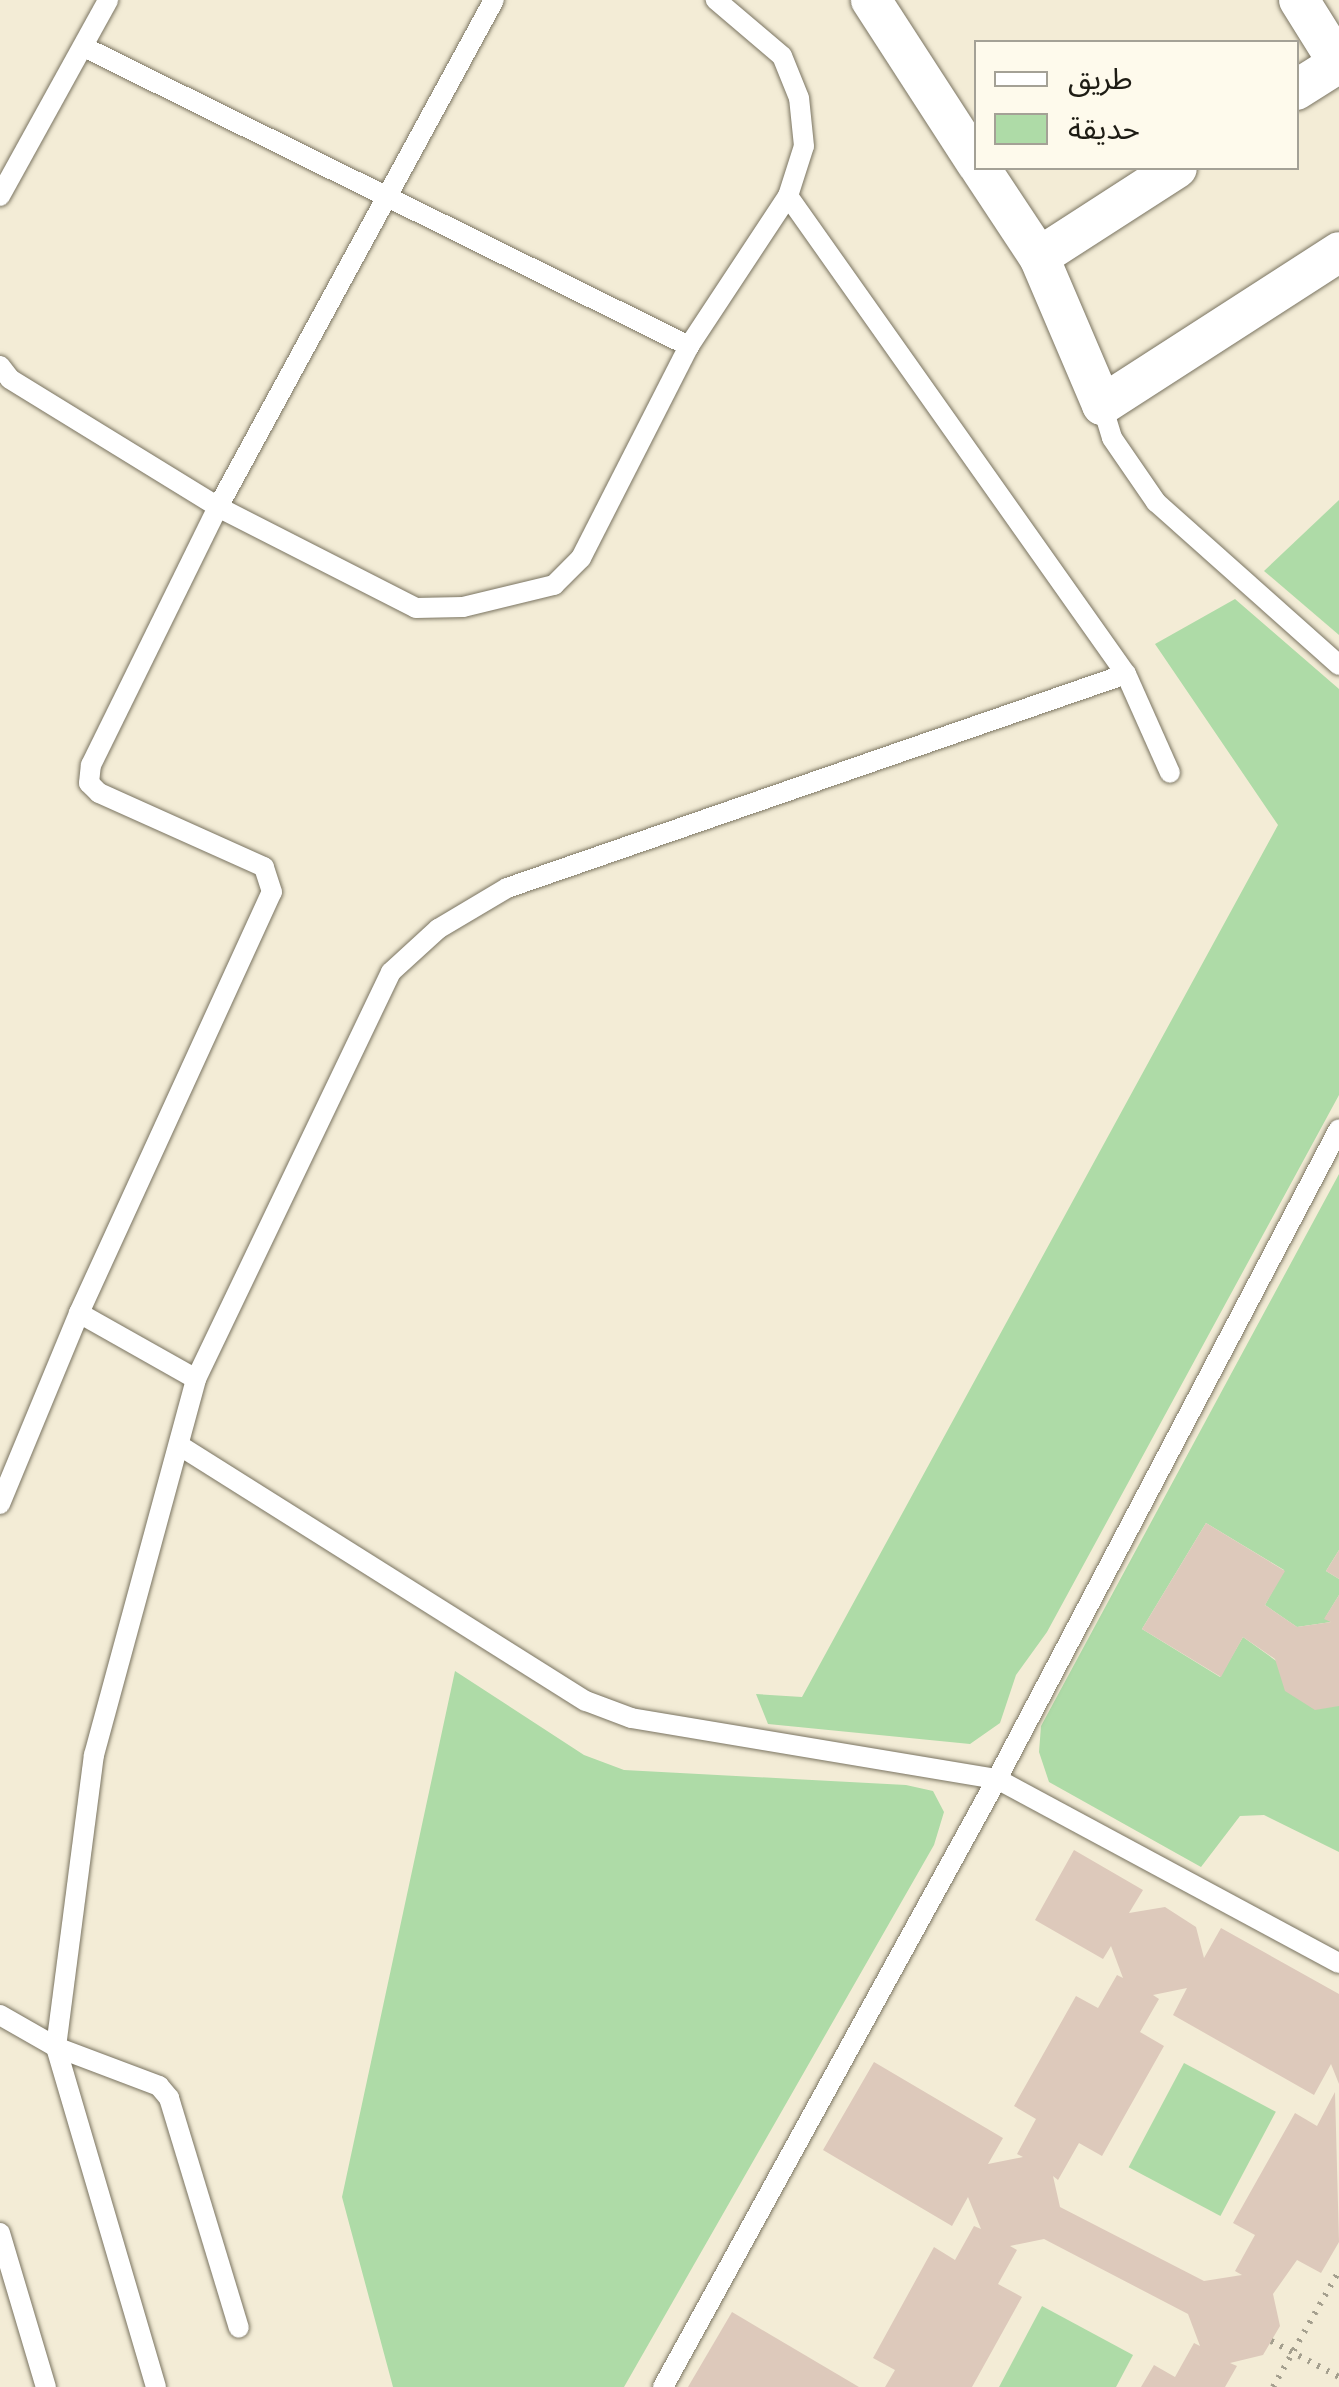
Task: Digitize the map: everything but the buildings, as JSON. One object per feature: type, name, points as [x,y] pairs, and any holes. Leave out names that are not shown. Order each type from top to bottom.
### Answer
[{"type":"street","points":[[871,0],[974,159]]},
{"type":"street","points":[[1299,0],[1339,63],[1299,88]]},
{"type":"street","points":[[981,170],[1039,257],[1102,405],[1339,252]]},
{"type":"street","points":[[1039,257],[1174,170]]},
{"type":"lane","points":[[0,196],[108,0]]},
{"type":"lane","points":[[0,1504],[79,1313],[272,892],[264,867],[89,783],[91,765],[218,507],[494,0]]},
{"type":"lane","points":[[0,366],[10,379],[218,507],[416,608],[463,608],[540,590],[581,558],[689,346],[788,196],[804,146],[799,98],[782,56],[716,0]]},
{"type":"lane","points":[[84,47],[689,346]]},
{"type":"lane","points":[[788,196],[1126,674],[1170,773]]},
{"type":"lane","points":[[1102,405],[1112,438],[1156,502],[1339,666]]},
{"type":"lane","points":[[156,2387],[56,2047],[94,1755],[182,1447],[196,1378],[391,972],[438,929],[507,888],[1126,674]]},
{"type":"lane","points":[[662,2387],[997,1779],[1339,1129]]},
{"type":"lane","points":[[79,1313],[196,1378]]},
{"type":"lane","points":[[182,1447],[586,1701],[631,1718],[997,1779],[1339,1963]]},
{"type":"lane","points":[[0,2015],[56,2047],[160,2086],[169,2098],[238,2328]]},
{"type":"lane","points":[[0,2232],[46,2387]]},
{"type":"path","points":[[1274,2387],[1339,2271]]},
{"type":"path","points":[[1272,2341],[1339,2377]]},
{"type":"green space","points":[[1339,500],[1339,635],[1264,571]]},
{"type":"green space","points":[[1235,599],[1339,689],[1339,1095],[1047,1632],[1016,1675],[1000,1723],[970,1744],[768,1724],[756,1694],[802,1697],[1278,825],[1155,644]]},
{"type":"green space","points":[[1339,1174],[1339,1550],[1326,1571],[1339,1579],[1339,1595],[1325,1618],[1331,1622],[1297,1627],[1265,1605],[1284,1570],[1206,1523],[1142,1629],[1220,1677],[1243,1637],[1339,1706],[1339,1852],[1264,1815],[1240,1816],[1201,1867],[1049,1782],[1039,1752],[1041,1726]]},
{"type":"green space","points":[[455,1671],[584,1755],[624,1770],[906,1785],[933,1791],[944,1812],[934,1845],[624,2387],[393,2387],[342,2197]]},
{"type":"green space","points":[[1184,2063],[1276,2112],[1220,2216],[1129,2167]]},
{"type":"green space","points":[[1042,2306],[1133,2355],[1116,2387],[999,2387]]}]
